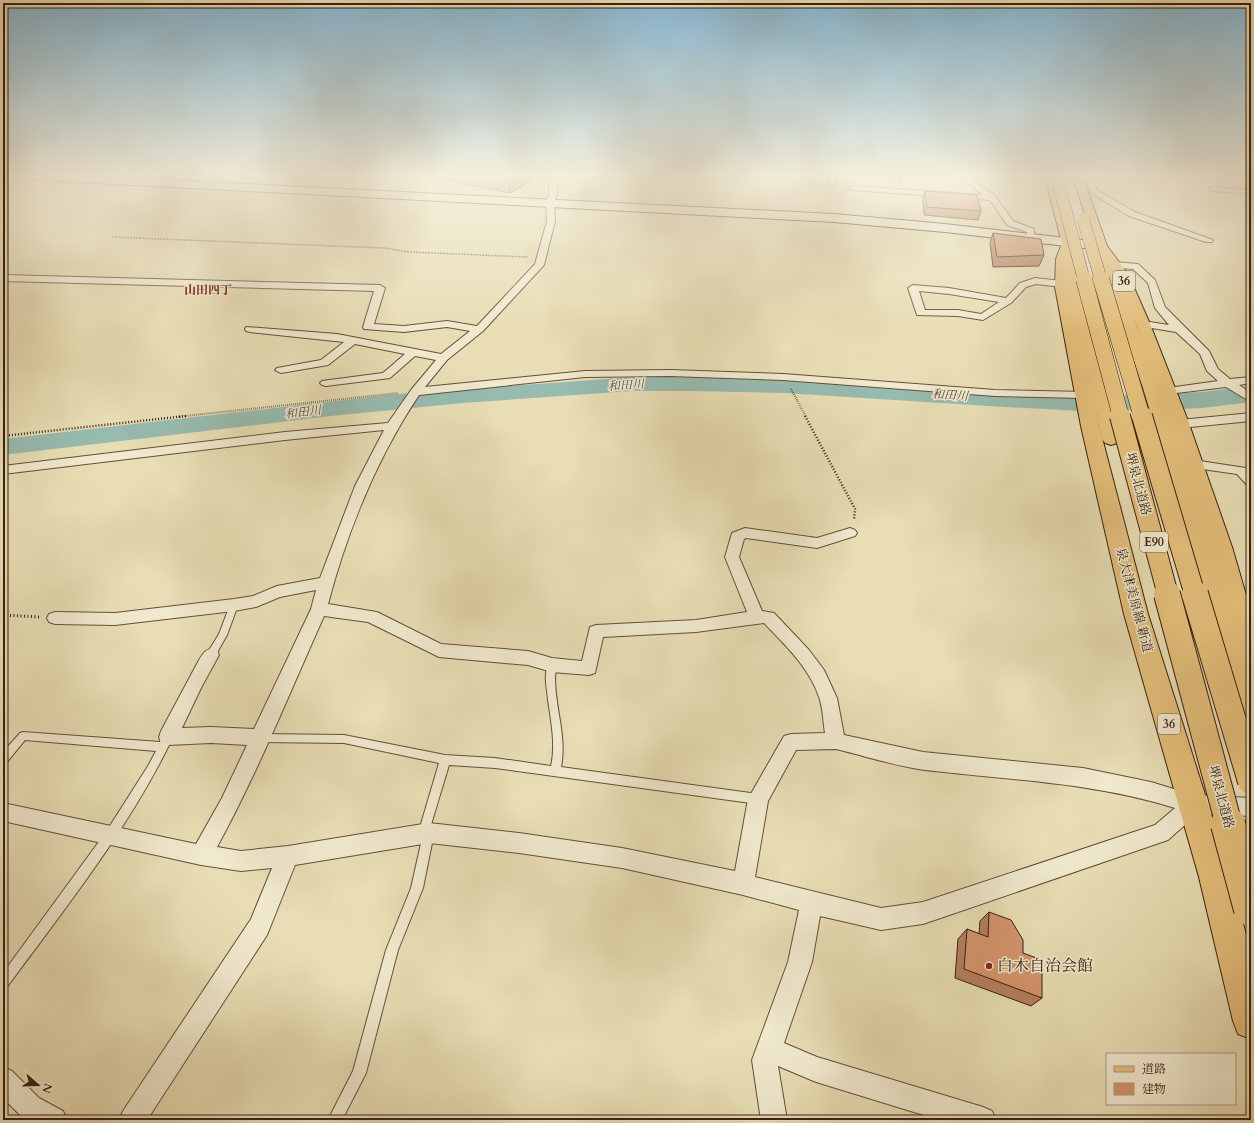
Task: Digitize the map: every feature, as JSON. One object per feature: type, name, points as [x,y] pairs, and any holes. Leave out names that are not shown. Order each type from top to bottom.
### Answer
[{"type":"main road","points":[[927,226],[1101,246],[1120,294],[1171,448],[1240,674],[1251,725]]},
{"type":"main road","points":[[1064,226],[1068,242]]},
{"type":"main road","name":"堺泉北道路","points":[[1070,226],[1251,909]]},
{"type":"main road","name":"堺泉北道路","points":[[1085,226],[1251,781]]},
{"type":"main road","name":"36","points":[[1094,226],[1101,246],[1121,274],[1143,324],[1168,391],[1221,547],[1251,654]]},
{"type":"main road","name":"泉大津美原線 新道","points":[[1068,242],[1063,259],[1090,426],[1136,614],[1215,877],[1251,1021]]},
{"type":"main road","points":[[1068,286],[1158,614],[1232,836]]},
{"type":"street","points":[[201,855],[229,805],[319,609],[326,583],[362,486],[392,426],[414,394],[443,358],[479,329],[539,265],[549,226]]},
{"type":"street","points":[[1019,226],[1031,231],[1031,238]]},
{"type":"street","points":[[1169,226],[1209,240]]},
{"type":"street","points":[[1114,264],[1135,266],[1152,282],[1160,308],[1205,353],[1213,371],[1251,398]]},
{"type":"street","points":[[3,278],[380,288],[368,327],[404,329],[447,324],[479,329]]},
{"type":"street","points":[[1008,301],[949,290],[913,288],[922,313],[958,313],[983,318],[1008,301],[1023,285],[1035,281],[1068,286]]},
{"type":"street","points":[[1143,324],[1179,328]]},
{"type":"street","points":[[250,329],[338,337],[443,358]]},
{"type":"street","points":[[281,370],[324,363],[353,340]]},
{"type":"street","points":[[326,383],[386,376],[412,352]]},
{"type":"street","points":[[414,394],[585,374],[670,373],[783,377],[995,393],[1085,397]]},
{"type":"street","points":[[1168,391],[1251,380]]},
{"type":"street","points":[[1179,422],[1202,423],[1251,417]]},
{"type":"street","points":[[3,470],[285,436],[392,426]]},
{"type":"street","points":[[1194,464],[1241,471],[1251,481]]},
{"type":"street","points":[[757,617],[732,557],[738,536],[745,533],[817,543],[850,533]]},
{"type":"street","points":[[55,618],[115,620],[234,605],[256,601],[277,592],[326,583]]},
{"type":"street","points":[[319,609],[371,616],[439,650],[528,658],[552,665],[589,668],[596,631],[696,626],[757,617],[768,617],[802,653],[818,678],[828,698],[836,740]]},
{"type":"street","points":[[165,742],[192,692],[198,674],[211,655]]},
{"type":"street","points":[[165,742],[211,735],[261,738]]},
{"type":"street","points":[[743,884],[758,799],[791,742],[836,740],[923,761],[1083,777],[1151,791],[1193,804],[1251,807]]},
{"type":"street","points":[[3,812],[201,855],[241,861],[288,856],[426,833],[519,843],[622,858],[743,884],[812,903],[881,919],[923,913],[1161,833],[1193,804]]},
{"type":"street","points":[[132,1120],[259,927],[288,856]]},
{"type":"street","points":[[774,1120],[766,1060],[800,962],[812,903]]},
{"type":"street","points":[[769,1049],[816,1070],[983,1120]]},
{"type":"street","points":[[3,1080],[30,1107],[54,1120]]},
{"type":"lane","points":[[211,655],[223,635],[234,605]]},
{"type":"lane","points":[[552,665],[550,677],[558,757],[555,771]]},
{"type":"lane","points":[[3,759],[23,736],[165,742],[152,769],[110,836],[3,983]]},
{"type":"lane","points":[[261,738],[344,740],[445,760],[495,763],[758,799]]},
{"type":"lane","points":[[336,1120],[359,1073],[392,950],[417,888],[426,833],[445,760]]},
{"type":"path","points":[[112,237],[384,248],[409,252],[541,257]]},
{"type":"path","points":[[783,377],[802,408],[855,509],[853,529],[850,533]]},
{"type":"path","points":[[3,436],[414,394]]},
{"type":"path","points":[[3,615],[55,618]]},
{"type":"building","points":[[993,233],[1041,239],[1044,255],[997,257]]},
{"type":"building","name":"白木自治会館","points":[[989,912],[1011,920],[1023,940],[1023,953],[1042,960],[1042,998],[964,969],[967,929],[988,937]]},
{"type":"waterway","name":"和田川","points":[[3,447],[397,401],[632,384],[738,384],[855,389],[1004,400],[1103,404],[1202,400],[1251,394]]},
{"type":"place","name":"白木自治会館","points":[[989,966]]},
{"type":"district","name":"山田四丁","points":[[208,290]]}]
